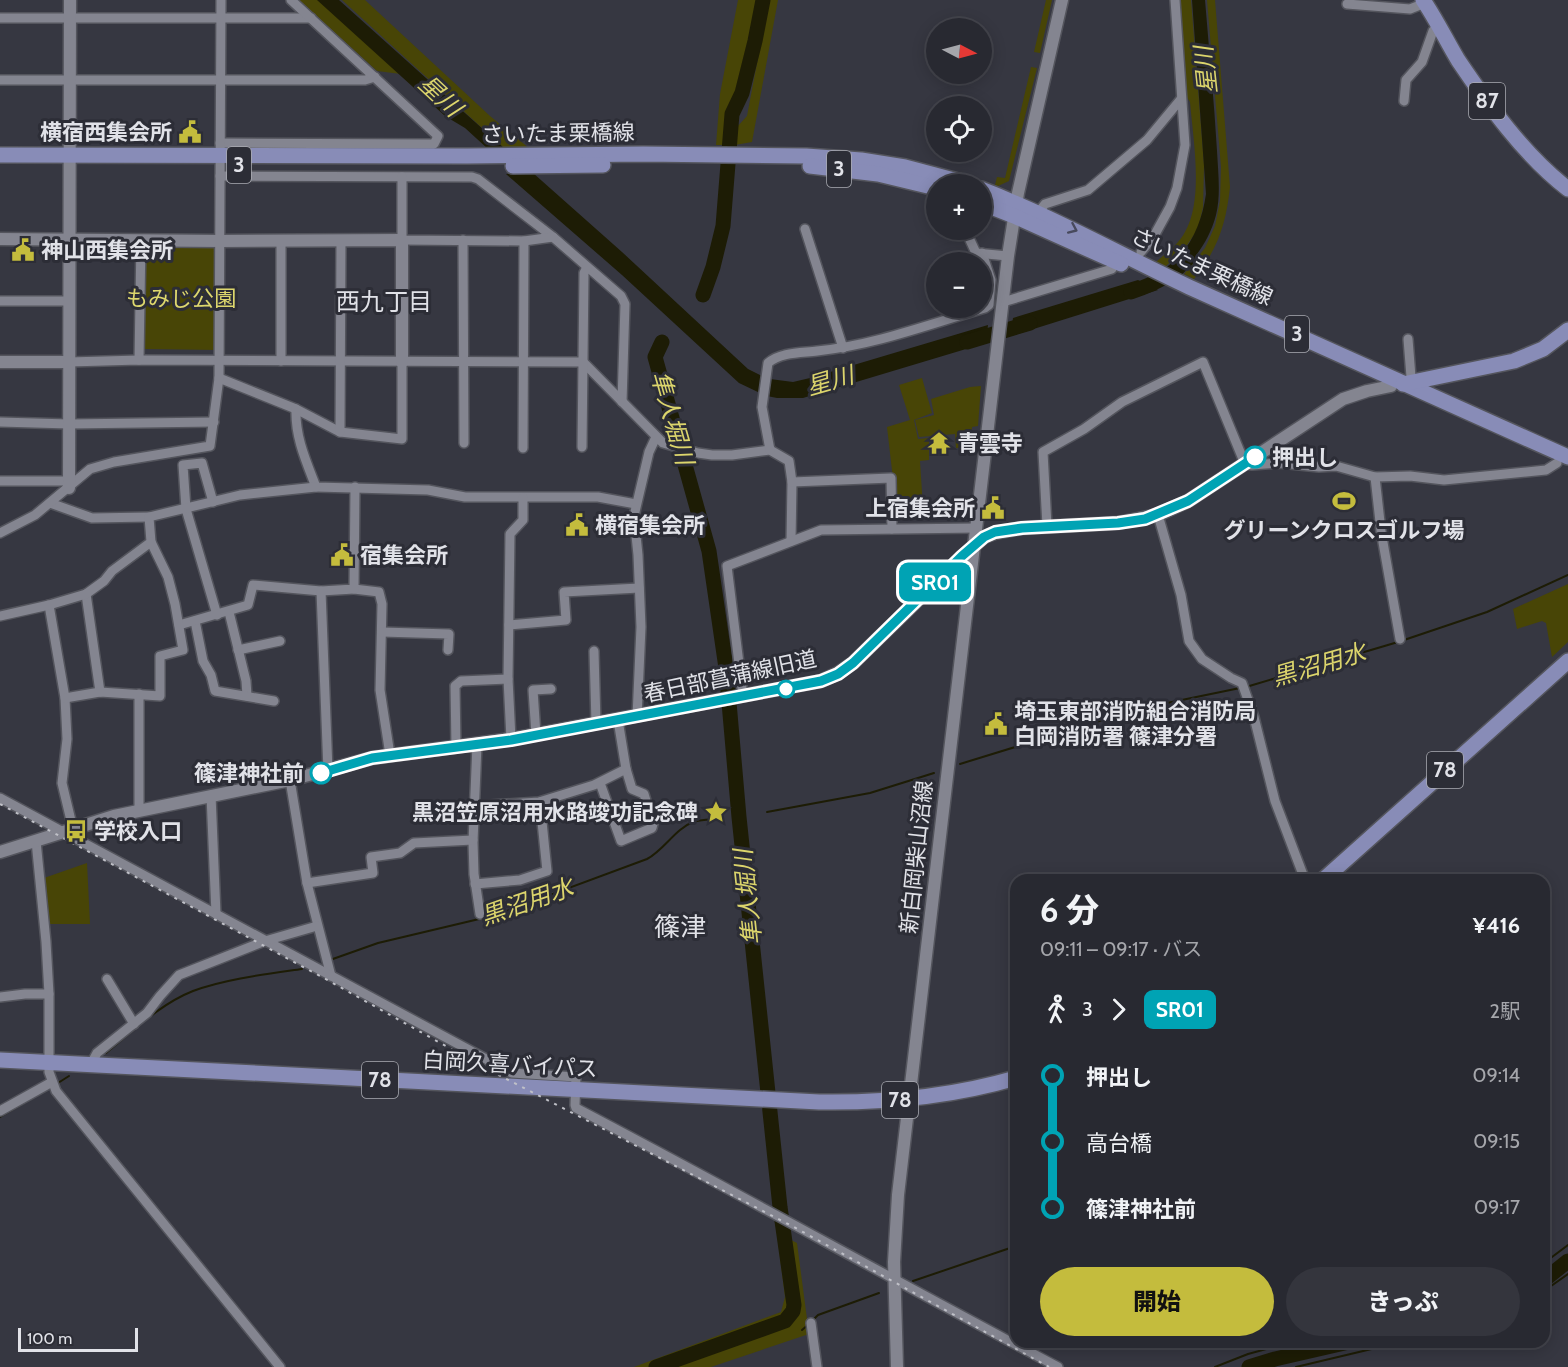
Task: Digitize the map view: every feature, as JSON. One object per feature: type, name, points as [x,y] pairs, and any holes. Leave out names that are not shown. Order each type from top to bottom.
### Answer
[{"type":"main road","name":"87","points":[[1424,2],[1458,59],[1504,123],[1538,162],[1568,189]]},
{"type":"main road","name":"さいたま栗橋線","points":[[0,155],[70,159],[721,160],[830,168],[886,175],[926,185]]},
{"type":"main road","name":"さいたま栗橋線","points":[[741,161],[806,156],[861,160],[935,174]]},
{"type":"main road","name":"さいたま栗橋線","points":[[0,164],[70,159]]},
{"type":"main road","name":"さいたま栗橋線","points":[[992,196],[1015,210],[1137,261]]},
{"type":"main road","name":"さいたま栗橋線","points":[[992,205],[1038,213],[1137,261],[1184,289],[1403,384],[1564,463]]},
{"type":"main road","points":[[1403,384],[1514,361],[1543,350],[1568,330]]},
{"type":"main road","name":"78","points":[[1330,874],[1568,661]]},
{"type":"main road","name":"白岡久喜バイパス","points":[[0,1060],[843,1103],[909,1100],[1010,1080]]},
{"type":"street","points":[[69,484],[70,0]]},
{"type":"street","points":[[0,533],[35,515],[69,484],[90,469],[114,462],[210,446],[219,378],[221,0]]},
{"type":"street","points":[[220,160],[434,144],[438,136],[291,0]]},
{"type":"street","points":[[1062,0],[1015,210],[1002,305],[1112,269]]},
{"type":"street","points":[[1137,261],[1170,207],[1177,188],[1185,146],[1175,0]]},
{"type":"street","points":[[1347,4],[1410,9],[1424,2]]},
{"type":"street","points":[[0,18],[310,18]]},
{"type":"street","points":[[1404,102],[1406,80],[1422,62],[1433,31],[1439,25]]},
{"type":"street","points":[[0,80],[365,80],[375,77]]},
{"type":"street","points":[[1038,213],[1045,204],[1088,190],[1147,140],[1181,99]]},
{"type":"street","points":[[220,160],[402,177],[472,177],[478,179],[553,237],[621,296],[625,304],[622,402]]},
{"type":"street","points":[[219,378],[296,409],[340,432],[402,439],[402,177]]},
{"type":"street","points":[[805,229],[843,348]]},
{"type":"street","points":[[0,239],[524,241],[553,237]]},
{"type":"street","points":[[140,360],[141,240]]},
{"type":"street","points":[[281,240],[281,361]]},
{"type":"street","points":[[340,432],[341,240]]},
{"type":"street","points":[[463,240],[464,443]]},
{"type":"street","points":[[970,240],[976,252]]},
{"type":"street","points":[[524,241],[524,448]]},
{"type":"street","points":[[992,254],[1008,255]]},
{"type":"street","points":[[582,447],[584,273],[587,267]]},
{"type":"street","points":[[0,301],[70,301]]},
{"type":"street","name":"新白岡柴山沼線","points":[[897,1367],[895,1280],[897,1210],[1002,305]]},
{"type":"street","points":[[770,450],[762,407],[766,366],[771,360],[784,355],[843,348],[877,340],[947,318]]},
{"type":"street","points":[[1403,384],[1411,377],[1408,339]]},
{"type":"street","points":[[0,362],[140,360],[583,362],[656,437],[670,446],[698,453],[732,455],[770,450],[789,461],[792,482],[791,541]]},
{"type":"street","points":[[1047,526],[1043,452],[1084,429],[1122,402],[1203,362],[1245,464],[1336,466],[1375,477],[1410,476],[1444,480],[1546,470],[1564,463]]},
{"type":"street","name":"春日部菖蒲線旧道","points":[[0,852],[139,810],[290,780],[365,760],[511,740],[740,696],[805,686],[838,674],[853,663],[984,537],[1001,531],[1047,526],[1118,523],[1158,515],[1188,501],[1344,399],[1367,391],[1403,384]]},
{"type":"street","points":[[296,409],[295,423],[301,448],[316,486]]},
{"type":"street","points":[[0,422],[69,424],[214,422]]},
{"type":"street","points":[[637,717],[641,627],[634,525],[636,504],[649,452],[656,437]]},
{"type":"street","points":[[213,502],[202,463],[183,465],[186,509],[217,615]]},
{"type":"street","points":[[1375,477],[1381,531],[1400,639]]},
{"type":"street","points":[[792,482],[891,478],[892,529]]},
{"type":"street","points":[[0,481],[69,484]]},
{"type":"street","points":[[50,503],[92,518],[149,517],[240,495],[316,486],[428,490],[465,497],[598,497],[636,504]]},
{"type":"street","points":[[354,487],[354,589]]},
{"type":"street","points":[[511,740],[508,679],[510,534],[523,520],[523,498]]},
{"type":"street","points":[[1158,515],[1181,595],[1189,641],[1202,659],[1243,688],[1254,717],[1275,801],[1303,874]]},
{"type":"street","points":[[65,698],[100,692],[160,696],[160,656],[183,650],[168,577],[151,542],[149,517]]},
{"type":"street","points":[[740,696],[727,566],[821,530],[977,528]]},
{"type":"street","points":[[0,616],[86,594],[151,542]]},
{"type":"street","points":[[179,625],[229,612],[248,604],[254,585],[321,591],[354,589],[379,592],[382,604],[380,690],[390,755]]},
{"type":"street","points":[[509,625],[566,620],[564,592],[639,588]]},
{"type":"street","points":[[321,591],[328,771]]},
{"type":"street","points":[[86,594],[100,692]]},
{"type":"street","points":[[49,605],[65,698],[68,739],[62,783],[68,830]]},
{"type":"street","points":[[229,612],[246,681],[247,696]]},
{"type":"street","points":[[195,621],[203,661],[211,675],[215,691],[274,700]]},
{"type":"street","points":[[382,632],[449,634],[448,650]]},
{"type":"street","points":[[238,651],[280,641]]},
{"type":"street","points":[[594,651],[596,724]]},
{"type":"street","points":[[456,747],[455,686],[461,681],[508,679]]},
{"type":"street","points":[[536,735],[533,690],[551,689]]},
{"type":"street","points":[[139,694],[139,810]]},
{"type":"street","points":[[600,783],[621,840],[652,828],[653,824],[644,794],[632,789],[626,769],[618,720]]},
{"type":"street","points":[[477,744],[473,840],[475,884],[480,914]]},
{"type":"street","points":[[475,806],[540,802],[600,783],[626,769]]},
{"type":"street","points":[[290,780],[307,883],[331,976]]},
{"type":"street","points":[[211,795],[216,914]]},
{"type":"street","points":[[0,798],[68,830],[216,914],[512,1073],[576,1077],[576,1108],[1010,1341]]},
{"type":"street","points":[[475,884],[520,880],[547,871],[540,802]]},
{"type":"street","points":[[307,883],[373,873],[371,857],[400,853],[414,843],[473,840]]},
{"type":"street","points":[[36,841],[49,994],[51,1082],[280,1367]]},
{"type":"street","points":[[91,1064],[97,1053],[147,1013],[180,975],[265,940],[317,926]]},
{"type":"street","points":[[107,979],[134,1024]]},
{"type":"street","points":[[0,997],[49,994]]},
{"type":"street","points":[[0,1112],[51,1082]]},
{"type":"street","points":[[811,1323],[818,1367]]},
{"type":"street","points":[[1022,1348],[1058,1367]]},
{"type":"green space","points":[[299,0],[319,0],[401,74],[377,71]]},
{"type":"green space","points":[[342,0],[365,0],[490,116],[530,149],[504,148]]},
{"type":"green space","points":[[738,0],[756,0],[751,33],[729,113],[726,145],[716,145],[720,94]]},
{"type":"green space","points":[[769,0],[778,0],[752,142],[735,145],[737,127],[747,116]]},
{"type":"green space","points":[[1046,0],[1052,0],[1040,53],[1034,52]]},
{"type":"green space","points":[[1180,0],[1191,0],[1204,165],[1203,207],[1198,229],[1185,248],[1165,267],[1156,262],[1175,245],[1185,232],[1191,218],[1196,186],[1190,102],[1186,96]]},
{"type":"green space","points":[[1207,0],[1215,0],[1230,187],[1220,236],[1194,279],[1184,274],[1205,248],[1215,226],[1220,201],[1221,167]]},
{"type":"green space","points":[[1031,67],[1037,68],[1009,181],[998,186],[995,185],[997,177],[1005,178]]},
{"type":"green space","name":"もみじ公園","points":[[216,243],[219,350],[144,349],[146,246]]},
{"type":"green space","points":[[922,378],[932,413],[914,420],[918,439],[929,438],[929,460],[920,461],[923,508],[894,508],[887,427],[910,420],[899,385]]},
{"type":"green space","points":[[981,386],[978,426],[972,427],[971,447],[956,448],[955,434],[919,437],[915,420],[934,415],[931,399],[970,387]]},
{"type":"green space","points":[[1568,584],[1568,642],[1552,657],[1546,623],[1542,621],[1517,629],[1513,609]]},
{"type":"green space","points":[[782,660],[783,677],[762,679],[762,676],[752,677],[750,667]]},
{"type":"green space","points":[[87,863],[90,924],[47,924],[44,878]]},
{"type":"green space","points":[[777,1233],[797,1243],[809,1334],[711,1367],[634,1367],[781,1312],[785,1297]]},
{"type":"water","points":[[317,0],[339,0],[504,148],[488,149],[465,128],[445,116]]},
{"type":"water","points":[[1192,0],[1205,0],[1219,191],[1216,215],[1207,239],[1181,273],[1168,267],[1183,252],[1194,234],[1202,215],[1206,194]]},
{"type":"water","points":[[533,173],[748,369],[762,376],[760,393],[739,383],[622,275],[506,174]]},
{"type":"water","points":[[1138,280],[1158,290],[1011,336],[1013,318]]},
{"type":"water","points":[[988,325],[986,343],[803,398],[767,396],[770,379],[793,382],[810,378]]},
{"type":"waterway","name":"隼人堀川","points":[[703,295],[713,267],[723,226],[732,114],[742,93],[763,0]]},
{"type":"waterway","name":"星川","points":[[1131,292],[1162,279],[1189,257]]},
{"type":"waterway","name":"星川","points":[[967,342],[1030,323]]},
{"type":"waterway","name":"隼人堀川","points":[[656,1367],[785,1321],[793,1311],[794,1305],[780,1207],[739,817],[726,668],[709,551],[655,357],[662,342]]},
{"type":"waterway","name":"黒沼用水","points":[[1404,640],[1487,612],[1568,575]]},
{"type":"waterway","name":"黒沼用水","points":[[1246,687],[1398,642]]},
{"type":"waterway","name":"黒沼用水","points":[[960,764],[1138,709],[1240,688]]},
{"type":"waterway","name":"黒沼用水","points":[[767,812],[870,793],[934,773]]},
{"type":"waterway","name":"黒沼用水","points":[[330,960],[378,943],[496,915],[647,859],[687,825],[695,821],[713,819]]},
{"type":"waterway","name":"黒沼用水","points":[[106,1053],[158,1011],[181,996],[232,980],[302,969]]},
{"type":"waterway","name":"黒沼用水","points":[[58,1083],[69,1076]]},
{"type":"waterway","name":"黒沼用水","points":[[0,1117],[43,1092]]},
{"type":"waterway","points":[[1550,1258],[1568,1245]]},
{"type":"waterway","points":[[913,1281],[1010,1248]]},
{"type":"waterway","points":[[1550,1275],[1568,1261]]},
{"type":"waterway","points":[[1550,1287],[1568,1274]]},
{"type":"waterway","points":[[813,1320],[818,1315],[879,1293]]},
{"type":"waterway","points":[[802,1330],[809,1324]]},
{"type":"waterway","points":[[1215,1367],[1270,1348]]},
{"type":"waterway","points":[[1249,1367],[1323,1348]]},
{"type":"waterway","points":[[1296,1367],[1376,1348]]},
{"type":"railway","points":[[0,804],[322,977],[487,1069],[792,1226],[1010,1346]]},
{"type":"railway","points":[[1014,1348],[1049,1367]]},
{"type":"bus line","name":"SR01","points":[[321,773],[372,758],[511,740],[805,686],[821,681],[838,674],[853,663],[984,537],[995,532],[1022,528],[1118,523],[1145,519],[1188,501],[1255,457]]},
{"type":"place","name":"横宿西集会所","points":[[190,132]]},
{"type":"place","name":"神山西集会所","points":[[23,250]]},
{"type":"place","name":"青雲寺","points":[[939,443]]},
{"type":"place","name":"押出し","points":[[1255,457]]},
{"type":"place","name":"グリーンクロスゴルフ場","points":[[1344,501]]},
{"type":"place","name":"上宿集会所","points":[[993,508]]},
{"type":"place","name":"横宿集会所","points":[[577,525]]},
{"type":"place","name":"宿集会所","points":[[342,555]]},
{"type":"place","name":"埼玉東部消防組合消防局 白岡消防署 篠津分署","points":[[996,724]]},
{"type":"place","name":"篠津神社前","points":[[321,773]]},
{"type":"place","name":"黒沼笠原沼用水路竣功記念碑","points":[[716,812]]},
{"type":"place","name":"学校入口","points":[[76,831]]},
{"type":"district","name":"西九丁目","points":[[384,302]]},
{"type":"district","name":"篠津","points":[[680,927]]}]
